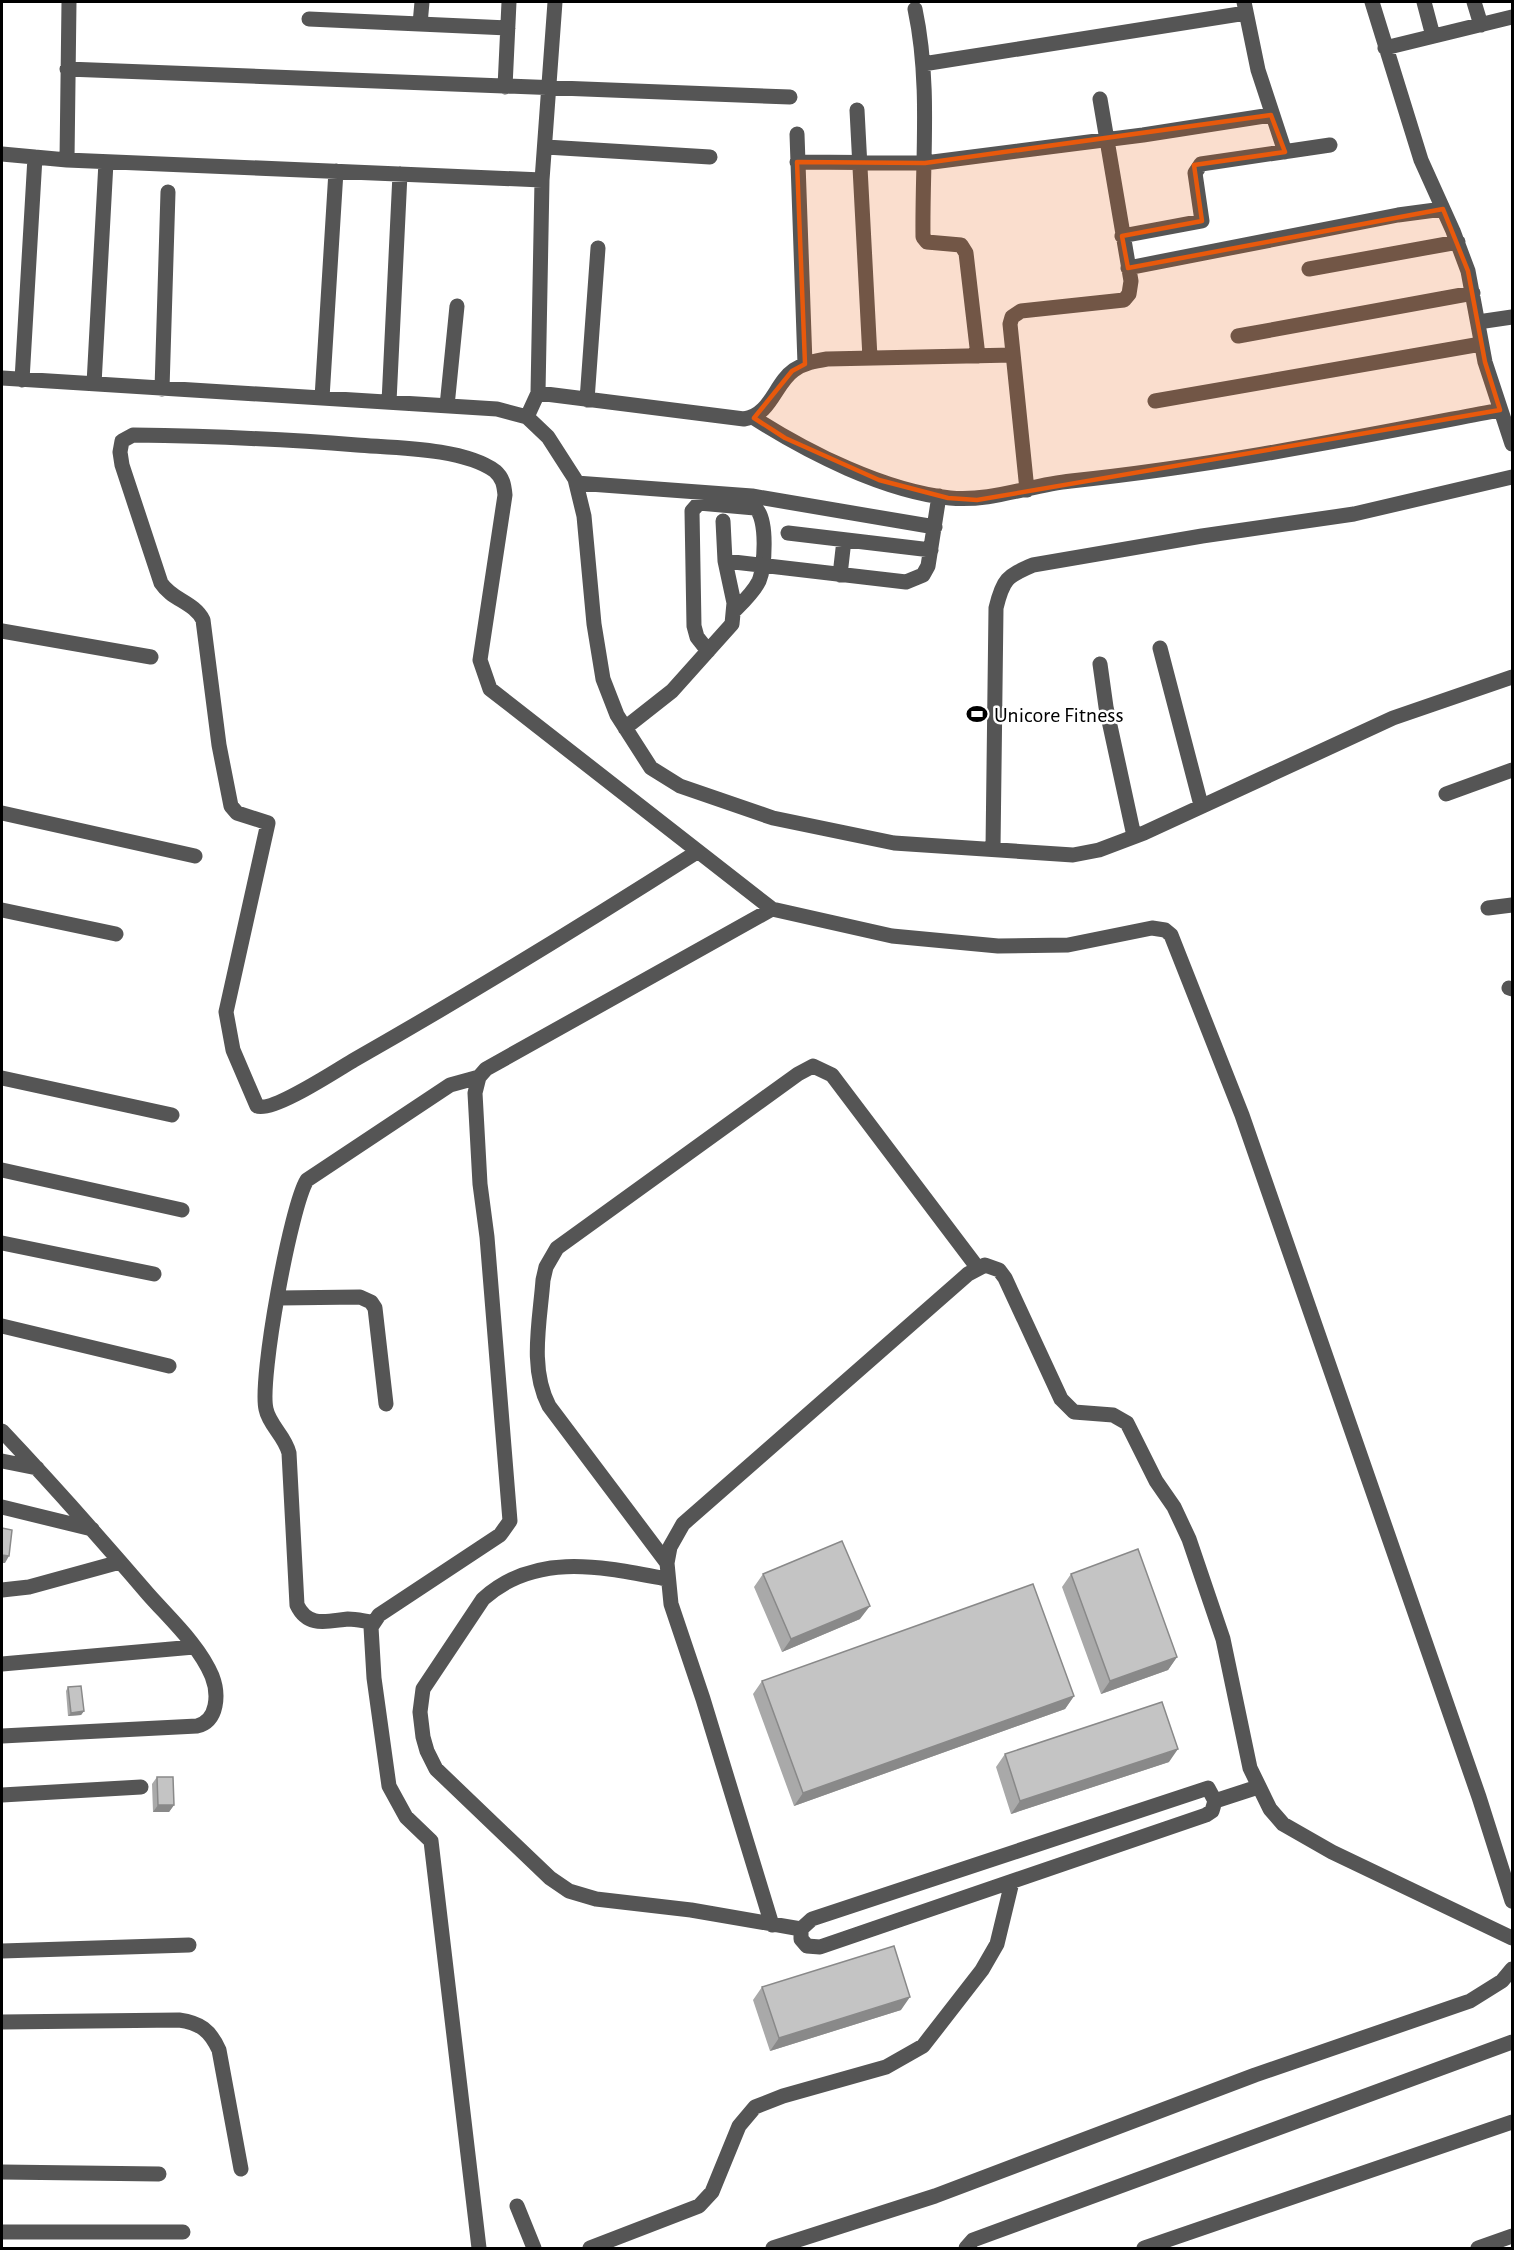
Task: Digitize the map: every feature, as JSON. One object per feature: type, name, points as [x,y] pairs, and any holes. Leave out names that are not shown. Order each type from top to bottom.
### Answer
[{"type":"street","points":[[67,160],[69,2]]},
{"type":"street","points":[[420,24],[422,2]]},
{"type":"street","points":[[506,87],[509,2]]},
{"type":"street","points":[[527,417],[538,393],[542,180],[555,2]]},
{"type":"street","points":[[1372,2],[1421,160],[1458,243],[1473,293],[1481,344],[1512,444]]},
{"type":"street","points":[[1424,2],[1433,36]]},
{"type":"street","points":[[1474,2],[1481,25]]},
{"type":"street","points":[[922,64],[1245,7],[1271,115],[1285,152]]},
{"type":"street","points":[[915,9],[922,64],[925,163],[923,237],[927,242],[961,245],[966,253],[978,356]]},
{"type":"street","points":[[1385,48],[1512,17]]},
{"type":"street","points":[[309,19],[508,28]]},
{"type":"street","points":[[67,69],[790,97]]},
{"type":"street","points":[[1027,490],[1010,324],[1012,317],[1021,311],[1124,300],[1129,294],[1128,268],[1100,99]]},
{"type":"street","points":[[857,110],[870,358]]},
{"type":"street","points":[[796,162],[925,163],[1107,140],[1271,115]]},
{"type":"street","points":[[797,134],[796,162],[805,364]]},
{"type":"street","points":[[1122,236],[1202,221],[1195,173],[1201,164],[1330,145]]},
{"type":"street","points":[[546,147],[710,157]]},
{"type":"street","points":[[2,154],[106,162],[542,180]]},
{"type":"street","points":[[22,380],[35,157]]},
{"type":"street","points":[[94,384],[106,162]]},
{"type":"street","points":[[322,398],[336,171]]},
{"type":"street","points":[[389,402],[400,174]]},
{"type":"street","points":[[162,388],[168,192]]},
{"type":"street","points":[[1128,268],[1398,215],[1443,209]]},
{"type":"street","points":[[1308,269],[1458,243]]},
{"type":"street","points":[[587,400],[598,248]]},
{"type":"street","points":[[1239,336],[1473,293]]},
{"type":"street","points":[[447,406],[456,306]]},
{"type":"street","points":[[1478,322],[1512,317]]},
{"type":"street","points":[[1155,401],[1481,344]]},
{"type":"street","points":[[538,393],[744,420],[754,418],[764,409],[792,371],[805,364],[826,359],[1013,355]]},
{"type":"street","points":[[2,378],[497,409],[527,417],[548,437],[576,483],[585,516],[594,624],[603,679],[617,715],[651,768],[680,786],[773,818],[894,843],[1073,855],[1099,850],[1393,718],[1512,677]]},
{"type":"street","points":[[754,418],[785,438],[879,480],[939,496],[977,500],[1068,481],[1220,461],[1500,410]]},
{"type":"street","points":[[697,852],[398,1035],[291,1096],[266,1107],[257,1106],[233,1050],[226,1012],[268,823],[237,813],[231,806],[219,746],[203,620],[194,609],[170,595],[161,583],[122,465],[120,452],[122,441],[133,435],[244,437],[385,447],[457,456],[480,463],[494,471],[501,477],[505,495],[480,660],[485,682],[504,702],[772,909],[892,936],[944,942],[1055,946],[1152,928],[1165,930],[1175,940],[1242,1115],[1479,1797],[1512,1901]]},
{"type":"street","points":[[993,849],[996,608],[1001,589],[1009,576],[1033,565],[1202,536],[1342,516],[1512,477]]},
{"type":"street","points":[[576,483],[752,496],[935,527]]},
{"type":"street","points":[[725,561],[906,582],[915,580],[923,575],[928,566],[939,496]]},
{"type":"street","points":[[625,728],[672,691],[726,634],[734,611],[755,588],[764,565],[763,521],[760,511],[755,508],[714,503],[699,503],[694,507],[694,626],[697,637],[708,651]]},
{"type":"street","points":[[723,521],[725,561],[734,611]]},
{"type":"street","points":[[788,533],[931,550]]},
{"type":"street","points":[[840,575],[844,540]]},
{"type":"street","points":[[2,631],[151,657]]},
{"type":"street","points":[[1160,648],[1201,805]]},
{"type":"street","points":[[1100,664],[1106,707],[1134,836]]},
{"type":"street","points":[[1446,794],[1512,770]]},
{"type":"street","points":[[2,813],[195,856]]},
{"type":"street","points":[[1488,908],[1512,904]]},
{"type":"street","points":[[479,1077],[450,1085],[307,1180],[300,1193],[265,1374],[265,1401],[266,1411],[287,1443],[290,1453],[297,1605],[305,1617],[312,1621],[349,1619],[372,1622],[500,1535],[510,1521],[488,1238],[478,1167],[475,1093],[479,1077],[486,1069],[772,909]]},
{"type":"street","points":[[2,910],[116,934]]},
{"type":"street","points":[[666,1563],[549,1406],[542,1391],[537,1362],[543,1280],[546,1267],[558,1248],[778,1088],[813,1066],[832,1075],[977,1267]]},
{"type":"street","points":[[2,1078],[172,1115]]},
{"type":"street","points":[[2,1170],[182,1210]]},
{"type":"street","points":[[2,1243],[154,1274]]},
{"type":"street","points":[[772,1924],[703,1699],[671,1604],[666,1563],[670,1546],[682,1524],[977,1267],[992,1266],[1005,1278],[1061,1400],[1074,1412],[1113,1415],[1127,1423],[1156,1481],[1174,1507],[1190,1539],[1223,1639],[1230,1664],[1240,1730],[1258,1788],[1270,1809],[1283,1824],[1300,1834],[1512,1938]]},
{"type":"street","points":[[279,1298],[360,1297],[371,1302],[375,1308],[386,1404]]},
{"type":"street","points":[[2,1326],[169,1366]]},
{"type":"street","points":[[2,1431],[92,1529],[194,1647],[213,1678],[216,1692],[215,1708],[203,1724],[2,1736]]},
{"type":"street","points":[[2,1461],[37,1468]]},
{"type":"street","points":[[2,1507],[92,1529]]},
{"type":"street","points":[[2,1590],[29,1587],[120,1562]]},
{"type":"street","points":[[667,1579],[602,1566],[554,1566],[522,1575],[494,1590],[483,1599],[423,1689],[420,1712],[427,1751],[436,1769],[472,1807],[560,1886],[596,1899],[691,1910],[801,1929]]},
{"type":"street","points":[[372,1622],[374,1678],[389,1786],[406,1817],[431,1841],[479,2248]]},
{"type":"street","points":[[2,1664],[194,1647]]},
{"type":"street","points":[[2,1795],[141,1787]]},
{"type":"street","points":[[1208,1788],[1215,1801],[1212,1811],[1206,1815],[820,1947],[811,1948],[802,1943],[801,1929],[812,1919],[1197,1790],[1208,1788]]},
{"type":"street","points":[[1215,1801],[1258,1788]]},
{"type":"street","points":[[590,2248],[699,2206],[712,2192],[739,2126],[755,2106],[886,2067],[923,2046],[982,1970],[997,1944],[1008,1910],[1012,1882]]},
{"type":"street","points":[[2,1951],[189,1945]]},
{"type":"street","points":[[772,2248],[935,2196],[1255,2075],[1470,2001],[1502,1981],[1512,1969]]},
{"type":"street","points":[[2,2022],[179,2020],[196,2023],[213,2038],[219,2050],[241,2169]]},
{"type":"street","points":[[966,2248],[973,2240],[1512,2042]]},
{"type":"street","points":[[1144,2248],[1512,2122]]},
{"type":"street","points":[[2,2172],[159,2174]]},
{"type":"street","points":[[518,2206],[534,2248]]},
{"type":"street","points":[[2,2232],[183,2232]]},
{"type":"street","points":[[1478,2248],[1512,2236]]},
{"type":"highlighted area","points":[[1271,115],[1285,152],[1194,165],[1202,221],[1122,236],[1128,268],[1443,209],[1468,271],[1485,362],[1500,410],[977,500],[948,498],[879,480],[785,438],[754,418],[792,371],[805,364],[797,162],[925,163]]},
{"type":"building","points":[[2,1528],[12,1530],[9,1556],[2,1555]]},
{"type":"building","points":[[842,1541],[870,1606],[791,1639],[763,1574]]},
{"type":"building","points":[[1138,1549],[1177,1657],[1110,1681],[1071,1574]]},
{"type":"building","points":[[1033,1584],[1074,1696],[803,1793],[762,1681]]},
{"type":"building","points":[[81,1686],[84,1711],[71,1713],[68,1687]]},
{"type":"building","points":[[1162,1702],[1178,1749],[1020,1801],[1005,1754]]},
{"type":"building","points":[[157,1777],[173,1777],[174,1805],[158,1805]]},
{"type":"building","points":[[894,1946],[910,1997],[779,2038],[762,1987]]},
{"type":"place","name":"Unicore Fitness","points":[[977,714]]}]
